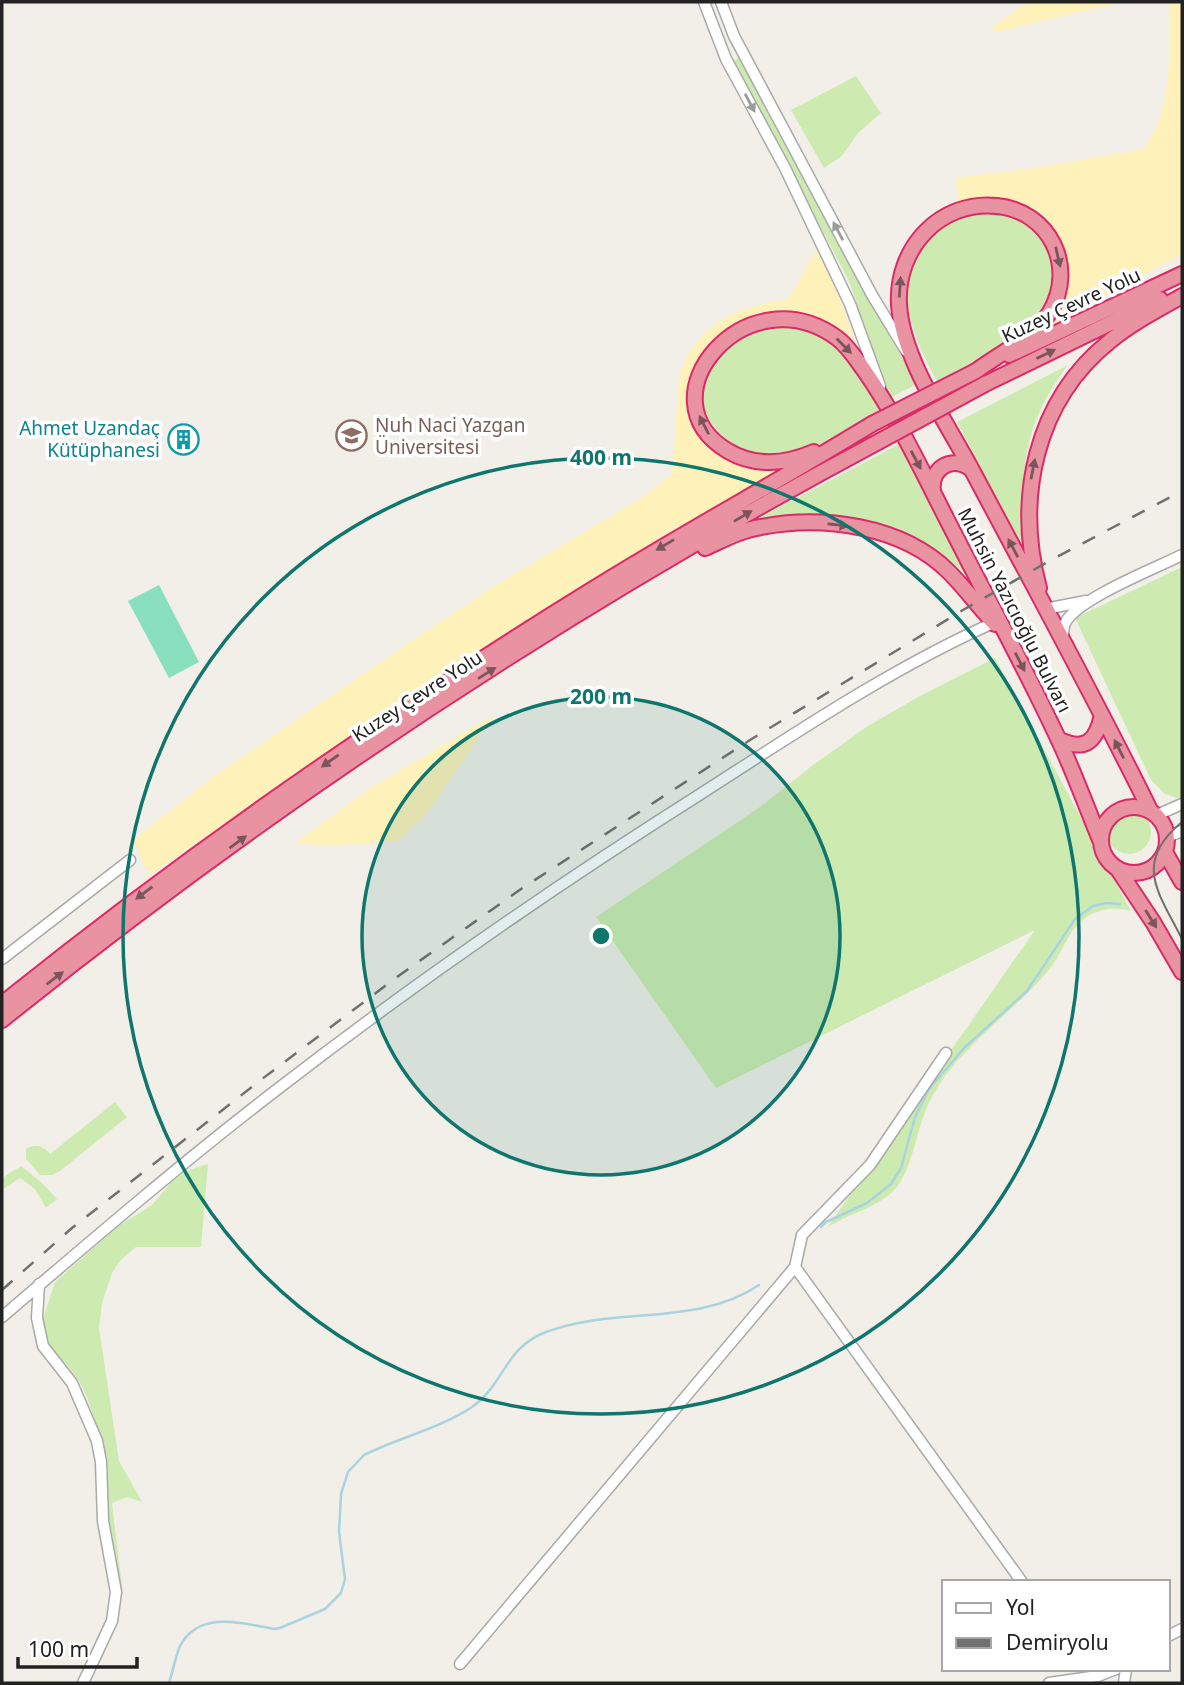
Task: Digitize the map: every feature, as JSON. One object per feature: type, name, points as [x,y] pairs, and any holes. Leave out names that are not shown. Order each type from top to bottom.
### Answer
[{"type":"highway","name":"Muhsin Yazıcıoğlu Bulvarı","points":[[976,371],[1038,326],[1050,313],[1060,279],[1060,262],[1048,233],[1025,213],[996,206],[964,208],[949,214],[922,233],[908,253],[900,276],[899,305],[906,336],[920,376],[1153,813]]},
{"type":"highway","name":"Kuzey Çevre Yolu","points":[[976,371],[1182,274]]},
{"type":"highway","name":"Kuzey Çevre Yolu","points":[[2,1020],[159,898],[289,804],[444,699],[571,620],[770,500],[985,384],[1182,289]]},
{"type":"highway","points":[[1045,609],[1032,556],[1029,507],[1033,464],[1045,426],[1065,391],[1090,359],[1130,326],[1182,296]]},
{"type":"highway","name":"Muhsin Yazıcıoğlu Bulvarı","points":[[872,424],[810,454],[785,461],[761,463],[739,458],[709,435],[695,401],[696,383],[703,365],[714,350],[729,337],[765,321],[783,318],[802,321],[838,339],[853,355],[885,400],[1009,640],[1058,739],[1101,842]]},
{"type":"highway","points":[[872,424],[976,371]]},
{"type":"highway","name":"Kuzey Çevre Yolu","points":[[2,1004],[152,887],[249,816],[437,688],[677,538],[872,424]]},
{"type":"highway","points":[[933,493],[933,478],[946,464],[960,463],[972,470]]},
{"type":"highway","points":[[571,620],[695,552],[728,537],[758,527],[813,523],[858,527],[915,548],[948,571],[1009,640]]},
{"type":"highway","points":[[1058,739],[1075,746],[1087,743],[1096,734],[1102,715]]},
{"type":"highway","points":[[1166,845],[1157,864],[1142,872],[1129,873],[1107,860],[1101,842],[1105,823],[1119,810],[1138,807],[1153,813],[1166,829],[1166,845],[1182,882]]},
{"type":"highway","points":[[1117,868],[1182,972]]},
{"type":"street","points":[[704,2],[726,59],[785,168],[850,304],[885,400]]},
{"type":"street","points":[[721,2],[734,36],[872,295],[920,376]]},
{"type":"street","points":[[1062,642],[1064,625],[1070,616],[1090,600],[1182,555]]},
{"type":"street","points":[[1045,609],[1090,600]]},
{"type":"street","points":[[2,1317],[145,1195],[278,1088],[511,918],[612,849],[801,730],[927,655],[993,623]]},
{"type":"street","points":[[1153,813],[1182,804]]},
{"type":"street","points":[[1166,845],[1182,831]]},
{"type":"street","points":[[2,959],[130,860]]},
{"type":"street","points":[[460,1664],[795,1267],[802,1235],[870,1165],[946,1053]]},
{"type":"street","points":[[795,1267],[1021,1580]]},
{"type":"street","points":[[40,1284],[37,1318],[43,1346],[72,1383],[97,1441],[101,1462],[103,1521],[116,1592],[112,1621],[83,1683]]},
{"type":"street","points":[[1049,1683],[1088,1673]]},
{"type":"green space","points":[[739,58],[852,270],[917,384],[890,398],[849,281],[733,61]]},
{"type":"green space","points":[[856,76],[881,113],[858,133],[842,156],[824,168],[791,110]]},
{"type":"green space","points":[[999,209],[1042,231],[1058,273],[1045,312],[1003,347],[938,383],[920,347],[908,308],[908,269],[917,251],[950,219],[967,213]]},
{"type":"green space","points":[[787,325],[819,333],[846,353],[882,412],[827,441],[797,453],[769,457],[757,455],[732,443],[712,423],[701,399],[702,386],[718,355],[730,343],[753,332]]},
{"type":"green space","points":[[1068,365],[1040,412],[1026,457],[1024,503],[1028,557],[957,422]]},
{"type":"green space","points":[[903,442],[972,580],[927,546],[875,524],[820,516],[763,521],[761,517]]},
{"type":"green space","points":[[1182,567],[1181,799],[1165,794],[1151,780],[1075,618]]},
{"type":"green space","points":[[159,585],[199,662],[169,678],[128,601]]},
{"type":"green space","points":[[995,658],[1131,911],[1101,910],[1080,922],[1038,983],[974,1043],[945,1076],[928,1106],[907,1168],[896,1188],[881,1201],[827,1228],[1035,930],[716,1088],[596,917],[760,807],[868,726]]},
{"type":"green space","points":[[1129,810],[1144,817],[1151,832],[1144,847],[1129,854],[1114,847],[1107,832],[1114,817]]},
{"type":"green space","points":[[115,1102],[127,1117],[60,1171],[52,1175],[40,1175],[26,1159],[26,1149],[33,1146],[42,1147],[50,1154]]},
{"type":"green space","points":[[208,1164],[201,1247],[136,1247],[120,1261],[112,1273],[102,1303],[99,1328],[119,1461],[142,1502],[127,1497],[112,1503],[123,1595],[120,1592],[106,1500],[108,1473],[103,1444],[79,1381],[46,1345],[43,1319],[55,1282],[117,1227],[152,1205],[173,1180],[189,1170]]},
{"type":"green space","points":[[21,1166],[57,1199],[46,1208],[35,1189],[20,1178],[2,1190],[2,1178]]},
{"type":"sand","points":[[1029,2],[1124,2],[995,32],[992,27]]},
{"type":"sand","points":[[1170,2],[1182,2],[1182,254],[1040,331],[1060,303],[1048,226],[1042,216],[1021,204],[994,200],[958,203],[956,178],[1144,149],[1154,132],[1165,96]]},
{"type":"sand","points":[[816,250],[837,291],[859,353],[842,336],[822,322],[797,314],[770,312],[738,322],[723,331],[700,355],[689,386],[693,420],[710,445],[738,463],[778,472],[665,535],[425,685],[149,876],[133,840],[213,777],[493,587],[643,497],[672,474],[681,371],[697,341],[709,329],[738,311],[788,300]]},
{"type":"sand","points":[[494,715],[426,815],[399,841],[338,845],[294,844],[372,787]]},
{"type":"waterway","points":[[821,1227],[826,1222],[867,1203],[891,1184],[901,1168],[915,1117],[929,1089],[964,1048],[1027,991],[1075,919],[1093,906],[1120,904]]},
{"type":"waterway","points":[[169,1683],[180,1646],[198,1627],[210,1623],[235,1622],[274,1629],[325,1609],[341,1593],[345,1579],[339,1532],[341,1494],[348,1472],[364,1455],[447,1421],[472,1407],[492,1388],[521,1347],[532,1339],[572,1324],[709,1306],[735,1298],[759,1285]]},
{"type":"tram line","points":[[1182,822],[1167,837],[1158,851],[1154,865],[1159,893],[1182,939]]},
{"type":"railway","points":[[2,1290],[72,1228],[262,1079],[397,977],[521,889],[750,740],[963,610],[1182,491]]},
{"type":"place","name":"Nuh Naci Yazgan Üniversitesi","points":[[352,436]]},
{"type":"place","name":"Ahmet Uzandaç Kütüphanesi","points":[[183,439]]}]
